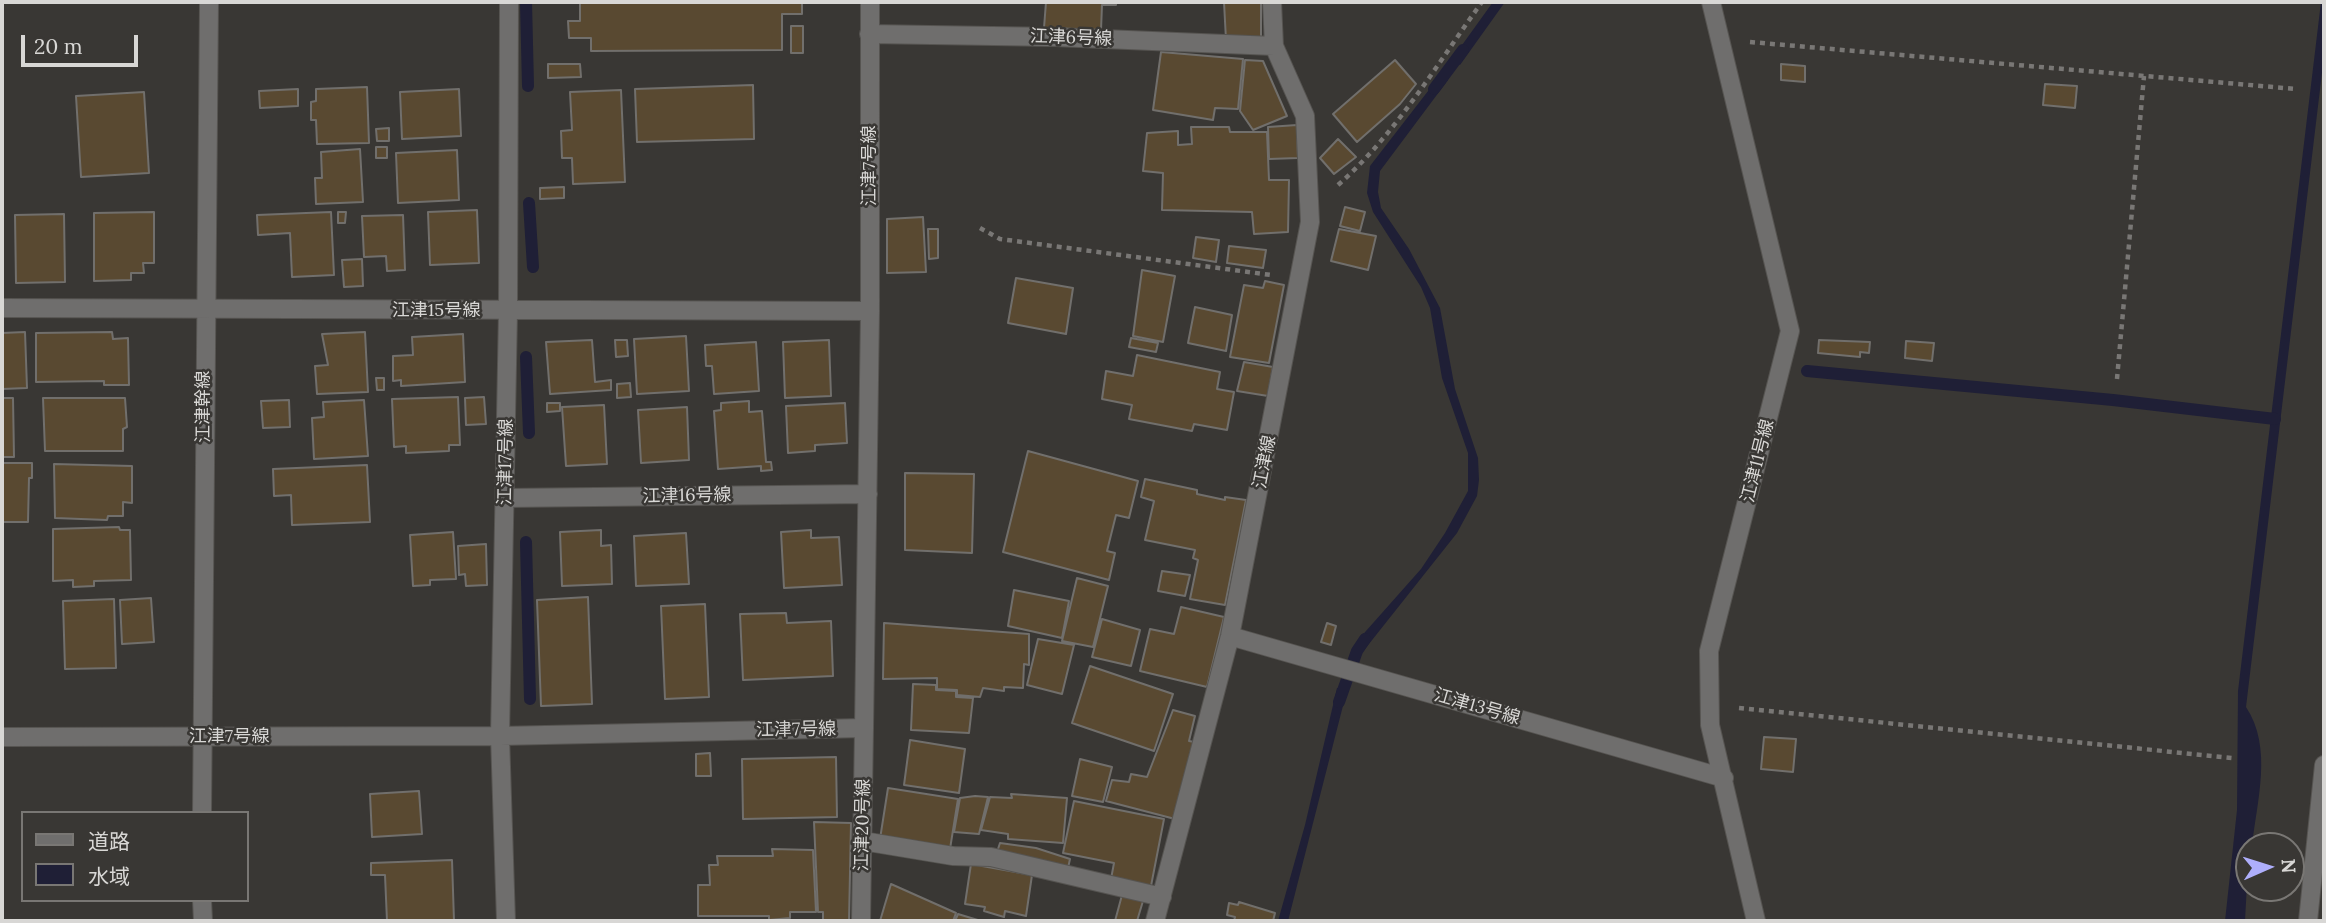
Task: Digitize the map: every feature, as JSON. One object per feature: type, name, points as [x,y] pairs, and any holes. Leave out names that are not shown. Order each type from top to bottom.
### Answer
[{"type":"street","name":"江津幹線","points":[[202,811],[209,2]]},
{"type":"street","name":"江津17号線","points":[[506,921],[500,736],[508,312],[509,2]]},
{"type":"street","name":"江津7号線","points":[[2,737],[500,736],[864,728],[870,311],[870,2]]},
{"type":"street","name":"江津線","points":[[1155,921],[1230,636],[1310,222],[1306,116],[1274,46],[1272,2]]},
{"type":"street","name":"江津11号線","points":[[1711,2],[1790,331],[1709,651],[1710,725],[1756,921]]},
{"type":"street","name":"江津6号線","points":[[869,34],[1055,37],[1274,46]]},
{"type":"street","name":"江津15号線","points":[[2,308],[508,312],[870,311]]},
{"type":"street","name":"江津16号線","points":[[505,498],[868,494]]},
{"type":"street","name":"江津13号線","points":[[1230,636],[1724,778]]},
{"type":"street","name":"江津20号線","points":[[861,921],[864,728]]},
{"type":"street","points":[[2308,921],[2324,765]]},
{"type":"street","points":[[863,841],[953,856],[991,857],[1162,897]]},
{"type":"street","points":[[202,902],[202,921]]},
{"type":"path","points":[[1309,204],[1361,164],[1482,2]]},
{"type":"path","points":[[1721,39],[2296,89]]},
{"type":"path","points":[[2117,379],[2144,76]]},
{"type":"path","points":[[980,228],[1000,239],[1300,279]]},
{"type":"path","points":[[1710,705],[2232,758]]},
{"type":"water","points":[[1493,2],[1505,2],[1460,65],[1452,59]]},
{"type":"water","points":[[2321,2],[2324,2],[2324,56],[2246,707],[2259,740],[2261,775],[2254,832],[2235,832],[2235,902],[2246,902],[2245,921],[2225,921],[2237,810],[2238,691]]},
{"type":"water","points":[[1442,73],[1448,80],[1380,171],[1378,192],[1381,208],[1409,249],[1440,308],[1455,389],[1478,458],[1477,496],[1457,533],[1361,654],[1353,651],[1358,640],[1421,569],[1468,491],[1468,453],[1442,378],[1430,308],[1421,287],[1373,212],[1367,193],[1370,166]]},
{"type":"water","points":[[1337,688],[1347,690],[1288,921],[1278,921],[1305,825]]},
{"type":"building","points":[[580,2],[802,2],[802,14],[782,14],[782,50],[591,51],[591,38],[569,38],[568,21],[580,21]]},
{"type":"building","points":[[1046,2],[1116,2],[1116,5],[1102,5],[1101,30],[1044,28]]},
{"type":"building","points":[[1224,2],[1261,2],[1261,42],[1226,40]]},
{"type":"building","points":[[791,26],[803,26],[803,53],[791,53]]},
{"type":"building","points":[[1161,52],[1243,59],[1238,109],[1215,108],[1213,120],[1153,110]]},
{"type":"building","points":[[1245,60],[1263,61],[1287,116],[1253,130],[1240,111]]},
{"type":"building","points":[[1395,60],[1416,84],[1400,104],[1357,142],[1333,114]]},
{"type":"building","points":[[548,64],[580,64],[581,77],[548,78]]},
{"type":"building","points":[[1781,64],[1805,66],[1805,82],[1781,80]]},
{"type":"building","points":[[2045,84],[2077,86],[2075,108],[2043,105]]},
{"type":"building","points":[[753,85],[754,139],[637,142],[635,89]]},
{"type":"building","points":[[367,87],[369,143],[317,144],[316,120],[311,120],[311,102],[316,101],[316,89]]},
{"type":"building","points":[[298,89],[298,106],[260,108],[259,91]]},
{"type":"building","points":[[459,89],[461,136],[402,139],[400,92]]},
{"type":"building","points":[[621,90],[625,182],[573,184],[572,158],[562,158],[561,131],[572,130],[570,92]]},
{"type":"building","points":[[144,92],[149,173],[81,177],[76,96]]},
{"type":"building","points":[[1297,125],[1298,158],[1269,159],[1268,127]]},
{"type":"building","points":[[1191,127],[1229,127],[1230,132],[1267,132],[1269,180],[1289,180],[1288,232],[1254,234],[1252,212],[1162,210],[1163,173],[1143,171],[1147,133],[1178,131],[1178,145],[1192,144]]},
{"type":"building","points":[[389,128],[389,141],[377,141],[376,129]]},
{"type":"building","points":[[1338,139],[1356,157],[1334,174],[1320,158]]},
{"type":"building","points":[[376,147],[387,147],[387,158],[376,158]]},
{"type":"building","points":[[360,149],[363,202],[316,204],[315,178],[322,178],[321,152]]},
{"type":"building","points":[[457,150],[459,200],[398,203],[396,153]]},
{"type":"building","points":[[564,187],[564,198],[540,199],[540,188]]},
{"type":"building","points":[[1345,207],[1365,212],[1360,231],[1340,226]]},
{"type":"building","points":[[477,210],[479,263],[430,265],[428,212]]},
{"type":"building","points":[[154,212],[154,263],[143,263],[144,273],[131,273],[131,280],[94,281],[94,213]]},
{"type":"building","points":[[331,212],[334,275],[292,277],[290,233],[258,235],[257,215]]},
{"type":"building","points":[[338,212],[346,212],[345,223],[338,223]]},
{"type":"building","points":[[64,214],[65,282],[16,283],[15,215]]},
{"type":"building","points":[[403,215],[405,270],[387,271],[386,256],[364,257],[362,216]]},
{"type":"building","points":[[923,217],[926,272],[887,273],[887,219]]},
{"type":"building","points":[[928,229],[938,229],[938,258],[929,259]]},
{"type":"building","points":[[1339,229],[1376,236],[1368,270],[1331,261]]},
{"type":"building","points":[[1196,237],[1219,240],[1216,262],[1193,258]]},
{"type":"building","points":[[1229,246],[1266,250],[1263,268],[1227,263]]},
{"type":"building","points":[[362,259],[363,286],[344,287],[342,260]]},
{"type":"building","points":[[1142,270],[1175,276],[1163,342],[1133,336]]},
{"type":"building","points":[[1016,278],[1073,288],[1066,334],[1008,323]]},
{"type":"building","points":[[1265,281],[1284,285],[1269,363],[1230,357],[1244,285],[1263,288]]},
{"type":"building","points":[[1195,307],[1232,315],[1226,351],[1188,343]]},
{"type":"building","points":[[25,332],[27,388],[2,389],[2,333]]},
{"type":"building","points":[[112,332],[113,339],[128,338],[129,385],[104,385],[104,381],[36,382],[36,333]]},
{"type":"building","points":[[365,332],[368,392],[317,394],[315,366],[328,365],[322,334]]},
{"type":"building","points":[[463,334],[465,382],[401,386],[401,380],[393,381],[393,356],[413,355],[412,337]]},
{"type":"building","points":[[686,336],[689,391],[637,394],[634,339]]},
{"type":"building","points":[[1131,338],[1158,343],[1156,352],[1129,347]]},
{"type":"building","points":[[592,340],[595,382],[611,380],[611,390],[550,394],[546,342]]},
{"type":"building","points":[[615,340],[627,340],[628,356],[616,357]]},
{"type":"building","points":[[829,340],[831,396],[785,398],[783,342]]},
{"type":"building","points":[[1819,340],[1870,342],[1869,353],[1860,352],[1860,357],[1818,353]]},
{"type":"building","points":[[1906,341],[1934,343],[1932,361],[1905,358]]},
{"type":"building","points":[[756,342],[759,391],[714,394],[712,366],[706,366],[705,345]]},
{"type":"building","points":[[1137,355],[1220,372],[1217,389],[1234,392],[1227,430],[1194,424],[1192,431],[1129,419],[1132,405],[1102,399],[1106,371],[1133,376]]},
{"type":"building","points":[[1244,362],[1273,367],[1268,396],[1237,391]]},
{"type":"building","points":[[376,378],[384,378],[384,390],[377,390]]},
{"type":"building","points":[[630,383],[631,397],[617,398],[617,384]]},
{"type":"building","points":[[458,397],[460,445],[449,445],[449,451],[406,453],[406,446],[394,447],[392,399]]},
{"type":"building","points":[[484,397],[486,424],[466,425],[465,398]]},
{"type":"building","points":[[2,398],[13,398],[14,457],[2,457]]},
{"type":"building","points":[[43,398],[125,398],[127,427],[123,429],[123,451],[45,451]]},
{"type":"building","points":[[289,400],[290,427],[263,428],[261,401]]},
{"type":"building","points":[[364,400],[368,456],[314,459],[312,418],[324,417],[323,402]]},
{"type":"building","points":[[749,401],[749,412],[762,411],[766,462],[771,462],[772,470],[761,471],[761,466],[718,469],[714,411],[721,410],[721,403]]},
{"type":"building","points":[[547,403],[560,403],[560,411],[547,412]]},
{"type":"building","points":[[845,403],[847,443],[815,445],[815,451],[788,453],[786,406]]},
{"type":"building","points":[[604,405],[607,464],[566,466],[562,407]]},
{"type":"building","points":[[687,407],[689,460],[641,463],[638,410]]},
{"type":"building","points":[[1028,451],[1138,481],[1129,518],[1116,515],[1107,551],[1115,553],[1109,580],[1003,552]]},
{"type":"building","points":[[2,463],[32,463],[28,522],[2,522]]},
{"type":"building","points":[[54,464],[132,466],[132,503],[123,502],[123,516],[108,516],[107,520],[55,518]]},
{"type":"building","points":[[367,465],[370,522],[292,525],[291,495],[274,496],[273,469]]},
{"type":"building","points":[[905,473],[974,474],[972,553],[905,550]]},
{"type":"building","points":[[1145,479],[1197,490],[1197,494],[1225,500],[1225,497],[1246,500],[1225,605],[1190,599],[1198,560],[1193,558],[1195,550],[1145,540],[1154,501],[1141,497]]},
{"type":"building","points":[[119,527],[120,530],[130,530],[131,580],[94,581],[94,586],[73,587],[73,580],[53,581],[53,529]]},
{"type":"building","points":[[601,530],[601,546],[611,545],[612,584],[562,586],[560,532]]},
{"type":"building","points":[[811,530],[811,538],[839,537],[842,585],[784,588],[781,532]]},
{"type":"building","points":[[453,532],[456,579],[430,580],[430,585],[413,586],[410,535]]},
{"type":"building","points":[[686,533],[689,584],[636,586],[634,536]]},
{"type":"building","points":[[486,544],[487,585],[466,586],[465,574],[459,575],[458,546]]},
{"type":"building","points":[[1162,571],[1190,575],[1185,596],[1158,591]]},
{"type":"building","points":[[1077,578],[1108,586],[1093,647],[1062,641]]},
{"type":"building","points":[[1014,590],[1069,601],[1062,638],[1008,626]]},
{"type":"building","points":[[588,597],[592,704],[541,706],[537,600]]},
{"type":"building","points":[[151,598],[154,642],[122,644],[120,600]]},
{"type":"building","points":[[114,599],[116,668],[65,669],[63,601]]},
{"type":"building","points":[[705,604],[709,697],[665,699],[661,606]]},
{"type":"building","points":[[1181,607],[1224,617],[1207,687],[1140,671],[1150,629],[1174,634]]},
{"type":"building","points":[[786,613],[787,623],[831,621],[833,676],[743,680],[740,614]]},
{"type":"building","points":[[1102,619],[1140,630],[1131,666],[1092,657]]},
{"type":"building","points":[[884,623],[1029,634],[1029,665],[1024,664],[1023,688],[1004,687],[1004,691],[983,688],[980,697],[957,695],[957,690],[937,689],[937,678],[883,679]]},
{"type":"building","points":[[1327,623],[1336,626],[1331,645],[1321,642]]},
{"type":"building","points":[[1038,639],[1074,645],[1062,694],[1027,685]]},
{"type":"building","points":[[1090,666],[1173,694],[1154,751],[1072,723]]},
{"type":"building","points":[[913,684],[936,685],[936,690],[956,691],[956,697],[973,698],[969,733],[911,730]]},
{"type":"building","points":[[1173,710],[1195,716],[1189,741],[1194,742],[1175,819],[1106,801],[1112,780],[1129,782],[1131,774],[1147,777]]},
{"type":"building","points":[[1764,737],[1796,739],[1793,772],[1761,769]]},
{"type":"building","points":[[910,740],[965,749],[959,793],[904,785]]},
{"type":"building","points":[[710,753],[711,776],[696,776],[696,754]]},
{"type":"building","points":[[836,757],[837,817],[743,819],[742,759]]},
{"type":"building","points":[[1080,759],[1112,767],[1103,802],[1072,796]]},
{"type":"building","points":[[888,788],[958,799],[950,849],[880,839]]},
{"type":"building","points":[[419,791],[422,834],[372,837],[370,794]]},
{"type":"building","points":[[1011,794],[1067,798],[1063,843],[1008,839],[1008,834],[981,830],[990,797],[1012,798]]},
{"type":"building","points":[[988,797],[979,834],[954,832],[960,798]]},
{"type":"building","points":[[1074,801],[1164,819],[1151,886],[1111,879],[1114,863],[1063,853]]},
{"type":"building","points":[[814,822],[851,823],[849,921],[823,921],[823,912],[818,912]]},
{"type":"building","points":[[1000,843],[1036,848],[1070,859],[1068,868],[997,852]]},
{"type":"building","points":[[772,849],[813,850],[816,912],[790,912],[790,918],[769,920],[769,916],[698,916],[698,885],[710,885],[709,865],[718,865],[717,856],[773,856]]},
{"type":"building","points":[[452,860],[454,921],[387,921],[385,875],[371,875],[371,863]]},
{"type":"building","points":[[971,864],[1032,875],[1026,916],[1005,911],[1004,917],[984,911],[985,907],[965,904]]},
{"type":"building","points":[[891,884],[956,913],[953,921],[880,921]]},
{"type":"building","points":[[1122,895],[1143,901],[1137,921],[1115,921]]},
{"type":"building","points":[[1239,902],[1275,913],[1273,921],[1234,921],[1235,917],[1227,915],[1229,903],[1238,905]]},
{"type":"building","points":[[958,914],[981,921],[955,921]]},
{"type":"waterway","points":[[526,2],[528,86]]},
{"type":"waterway","points":[[1434,89],[1463,50]]},
{"type":"waterway","points":[[529,203],[533,267]]},
{"type":"waterway","points":[[526,357],[529,433]]},
{"type":"waterway","points":[[1807,371],[2113,400],[2275,419]]},
{"type":"waterway","points":[[526,542],[530,699]]},
{"type":"waterway","points":[[1339,702],[1357,651],[1365,639]]}]
